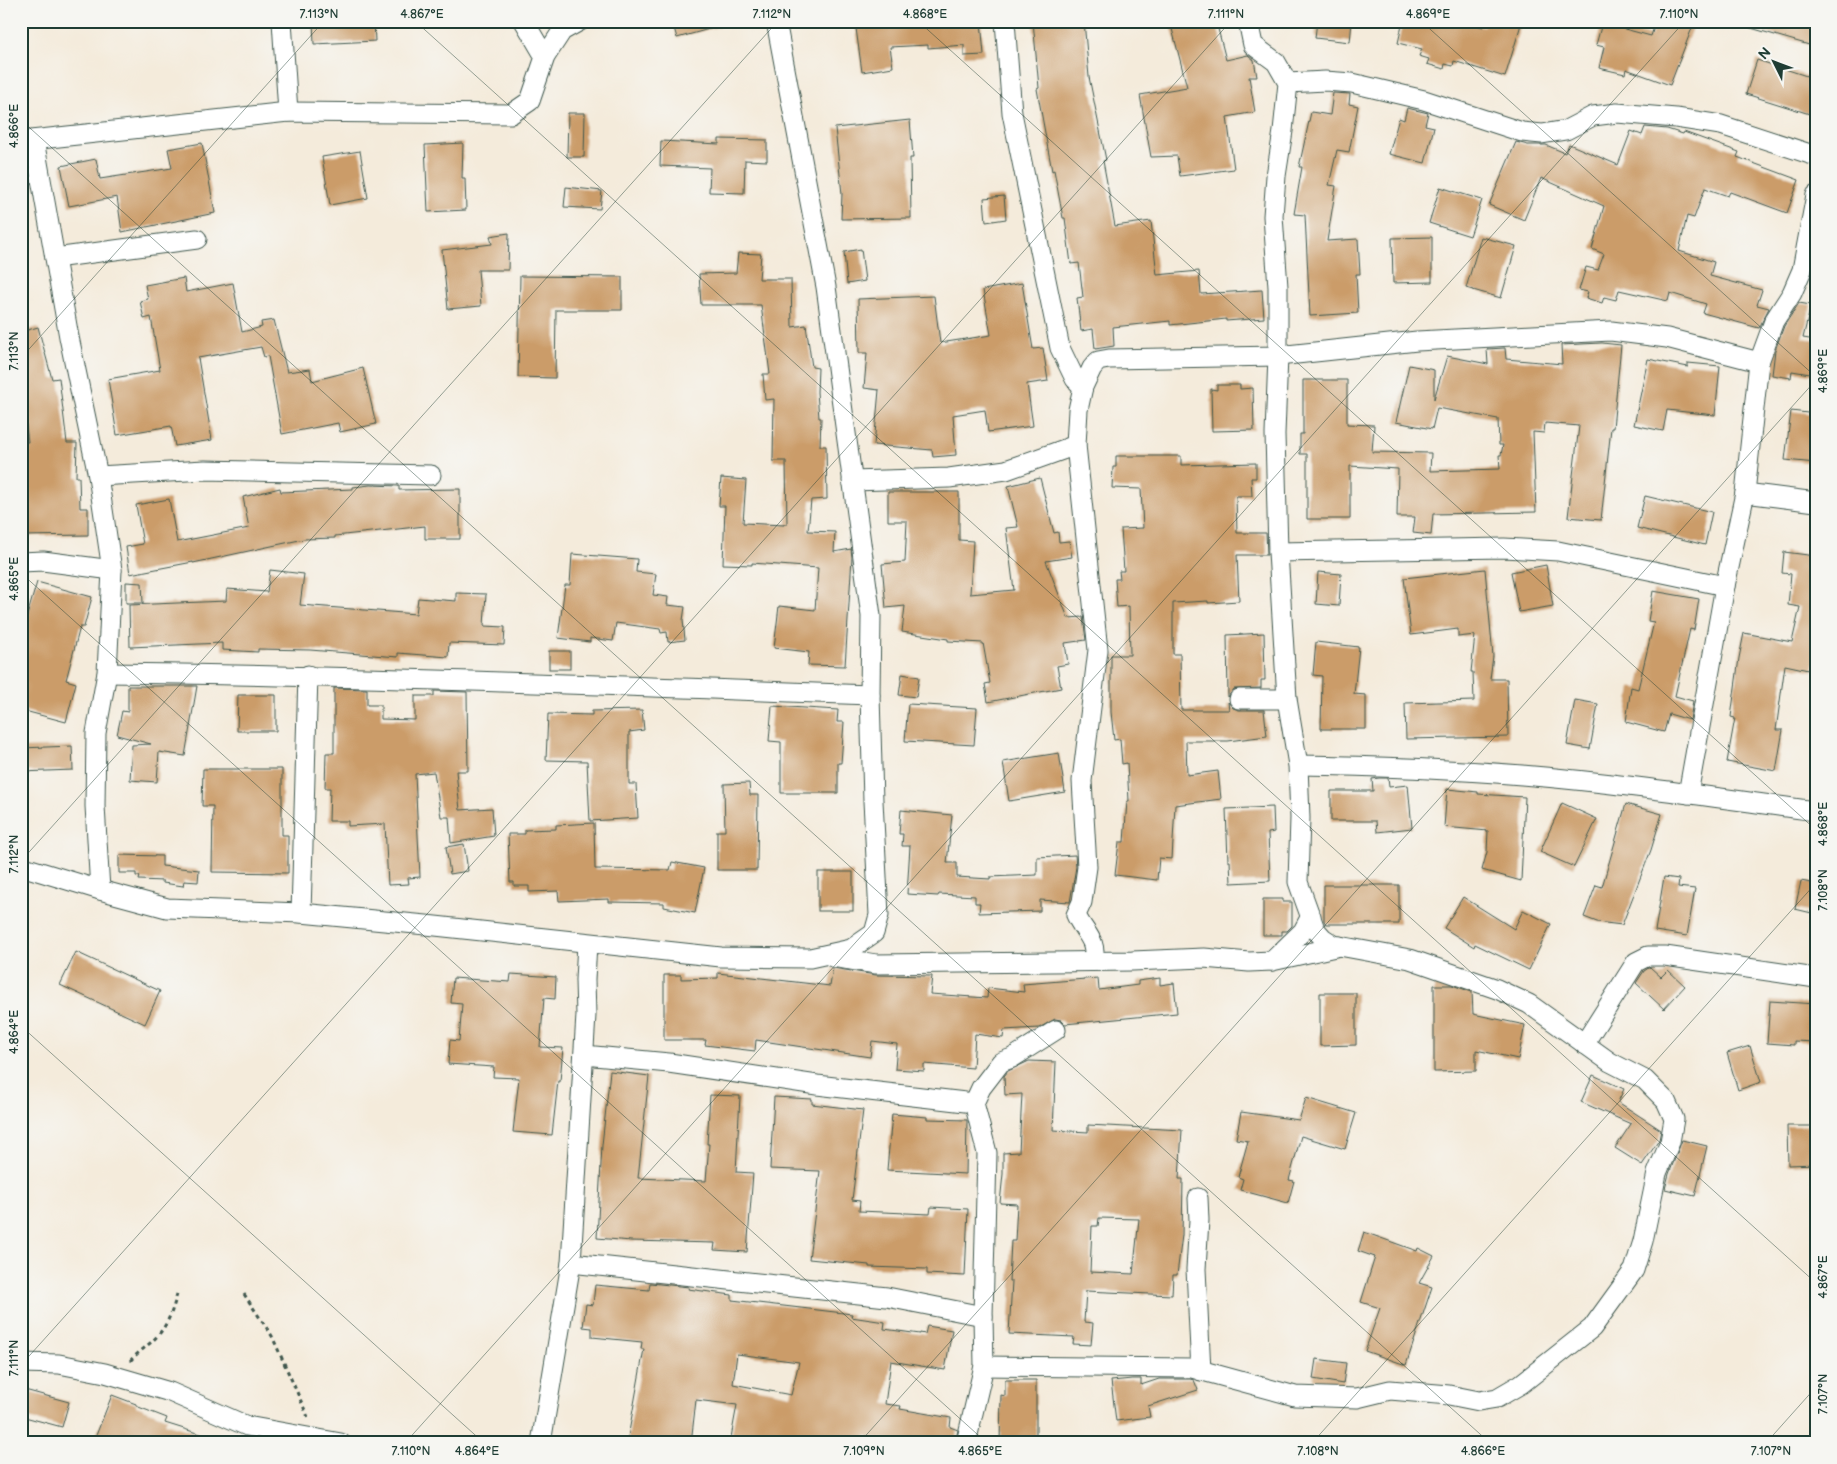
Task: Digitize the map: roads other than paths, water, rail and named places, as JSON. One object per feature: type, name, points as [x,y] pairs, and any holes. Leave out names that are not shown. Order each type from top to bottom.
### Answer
[{"type":"street","points":[[282,21],[288,112]]},
{"type":"street","points":[[524,21],[545,57]]},
{"type":"street","points":[[100,890],[95,806],[96,733],[107,672],[112,570],[98,476],[69,337],[55,258],[28,141],[288,112],[510,114],[530,101],[545,57],[562,31],[580,21]]},
{"type":"street","points":[[21,866],[167,908],[302,913],[722,957],[810,958],[851,949],[874,933],[879,915],[873,811],[870,694],[871,616],[826,286],[776,21]]},
{"type":"street","points":[[1006,21],[1012,113],[1060,348],[1075,379],[1084,387]]},
{"type":"street","points":[[984,1366],[1192,1368],[1295,1396],[1357,1398],[1390,1390],[1449,1395],[1479,1401],[1497,1398],[1521,1384],[1592,1328],[1634,1270],[1643,1240],[1657,1173],[1670,1142],[1674,1119],[1666,1100],[1645,1080],[1610,1062],[1529,1004],[1497,989],[1410,960],[1334,945],[1323,938],[1315,929],[1298,882],[1300,818],[1298,765],[1286,699],[1278,552],[1275,434],[1278,287],[1273,216],[1276,176],[1288,83],[1276,62],[1253,45],[1248,21]]},
{"type":"street","points":[[1288,83],[1325,81],[1352,83],[1424,100],[1522,132],[1542,134],[1566,130],[1592,116],[1617,113],[1676,118],[1721,125],[1816,156]]},
{"type":"street","points":[[1688,794],[1725,586],[1745,493],[1759,362],[1774,321],[1792,293],[1802,270],[1816,195]]},
{"type":"street","points":[[55,258],[197,240]]},
{"type":"street","points":[[1093,961],[1095,952],[1093,942],[1081,927],[1076,915],[1082,902],[1087,867],[1082,781],[1098,650],[1076,445],[1078,410],[1084,387],[1092,368],[1098,361],[1109,359],[1278,356],[1417,341],[1611,331],[1667,338],[1759,362]]},
{"type":"street","points":[[852,481],[949,478],[1006,470],[1076,445]]},
{"type":"street","points":[[98,476],[204,470],[431,475]]},
{"type":"street","points":[[1745,493],[1816,502]]},
{"type":"street","points":[[1278,552],[1504,548],[1558,551],[1725,586]]},
{"type":"street","points":[[21,562],[43,561],[112,570]]},
{"type":"street","points":[[107,672],[308,675],[870,694]]},
{"type":"street","points":[[302,913],[308,675]]},
{"type":"street","points":[[1239,699],[1286,699]]},
{"type":"street","points":[[1298,765],[1399,767],[1523,775],[1816,811]]},
{"type":"street","points":[[1272,961],[1303,931],[1311,916]]},
{"type":"street","points":[[541,1443],[571,1263],[584,1054],[587,943]]},
{"type":"street","points":[[818,956],[876,964],[1204,958],[1249,962],[1272,961],[1340,946]]},
{"type":"street","points":[[1584,1044],[1636,962],[1648,956],[1665,956],[1816,978]]},
{"type":"street","points":[[966,1443],[984,1366],[983,1316],[987,1153],[974,1103],[981,1088],[1001,1062],[1012,1058],[1056,1030]]},
{"type":"street","points":[[584,1054],[669,1063],[818,1085],[974,1103]]},
{"type":"street","points":[[1198,1198],[1196,1269],[1201,1370]]},
{"type":"street","points":[[571,1263],[887,1297],[983,1316]]},
{"type":"street","points":[[21,1363],[59,1364],[116,1377],[170,1392],[247,1426],[341,1443]]}]
